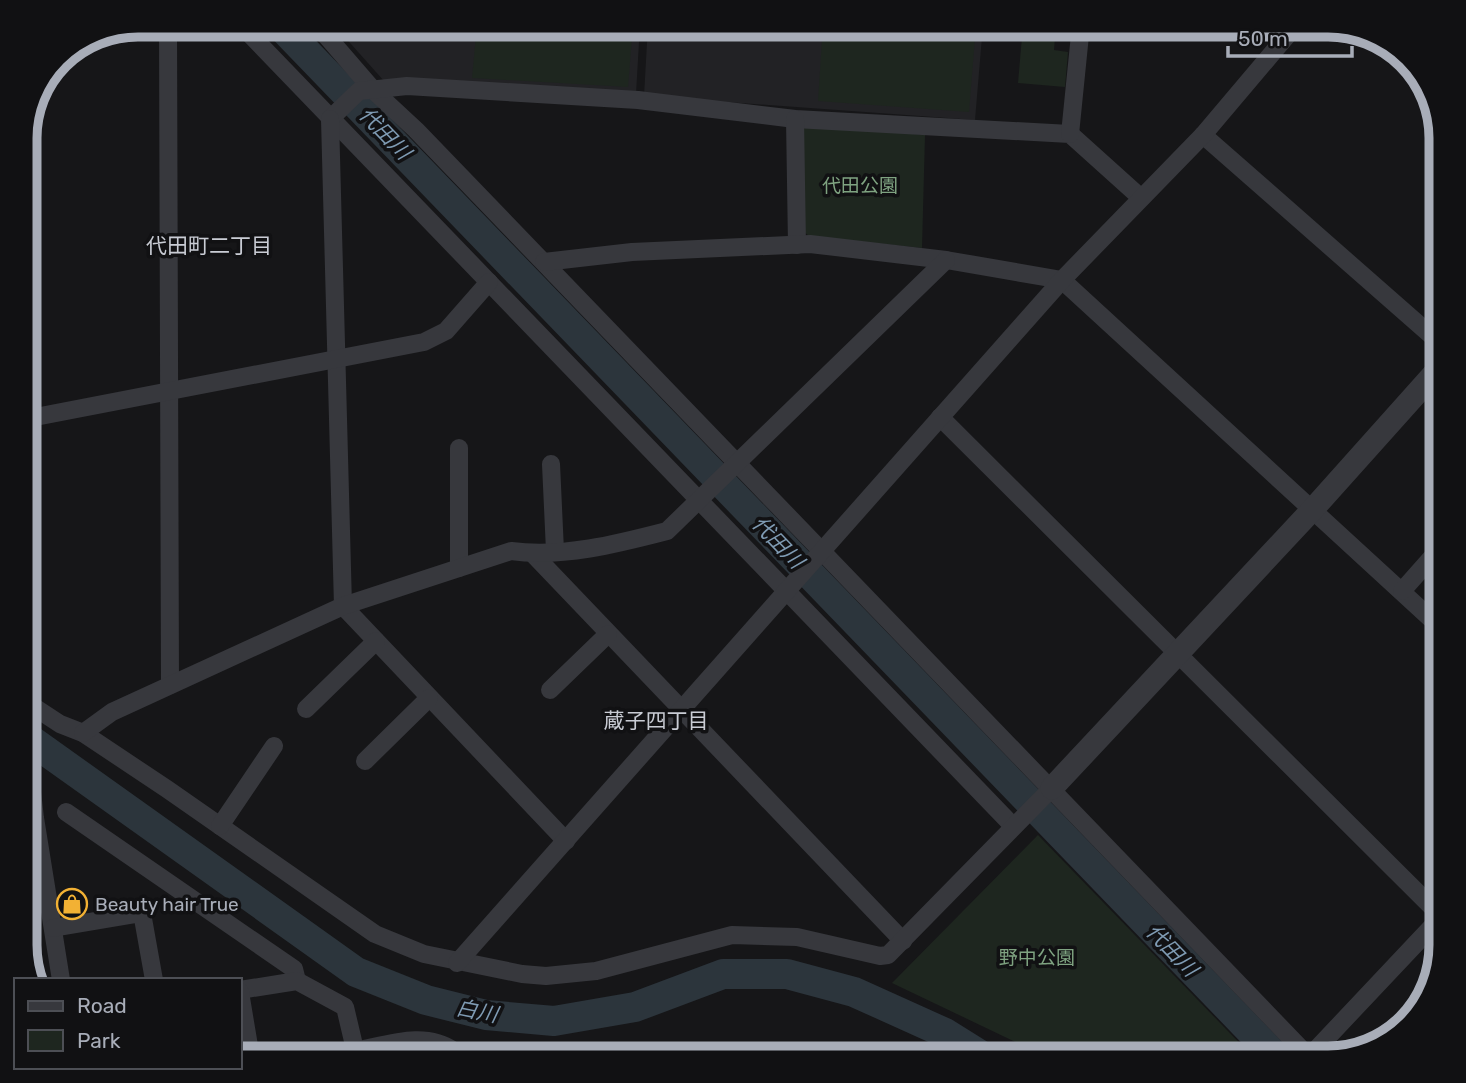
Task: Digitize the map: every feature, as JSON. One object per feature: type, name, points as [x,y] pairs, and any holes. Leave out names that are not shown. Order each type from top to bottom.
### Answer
[{"type":"street","points":[[168,37],[170,685]]},
{"type":"street","points":[[255,37],[334,116],[489,282],[1017,822]]},
{"type":"street","points":[[327,37],[366,91],[416,130],[544,262],[732,465],[822,555],[1047,792],[1297,1046]]},
{"type":"street","points":[[1070,134],[1080,37]]},
{"type":"street","points":[[457,963],[822,555],[1062,280],[1203,135],[1285,37]]},
{"type":"street","points":[[334,116],[366,91],[407,86],[638,100],[795,118],[1070,134],[1140,197]]},
{"type":"street","points":[[334,116],[336,361],[343,606],[566,842]]},
{"type":"street","points":[[795,118],[797,245]]},
{"type":"street","points":[[1203,135],[1429,333]]},
{"type":"street","points":[[544,262],[632,253],[810,244],[946,260],[1062,280],[1429,617]]},
{"type":"street","points":[[83,733],[111,712],[343,606],[511,551],[533,554],[615,545],[667,531],[946,260]]},
{"type":"street","points":[[37,417],[424,342],[446,331],[489,282]]},
{"type":"street","points":[[37,709],[60,724],[83,733],[375,934],[424,954],[457,963],[522,974],[578,974],[732,935],[797,937],[880,956],[888,955],[1047,792],[1313,509],[1429,379]]},
{"type":"street","points":[[940,417],[1429,905]]},
{"type":"street","points":[[459,448],[459,568]]},
{"type":"street","points":[[551,464],[555,551]]},
{"type":"street","points":[[533,554],[680,711],[903,941]]},
{"type":"street","points":[[1402,591],[1429,561]]},
{"type":"street","points":[[550,690],[608,634]]},
{"type":"street","points":[[306,709],[376,641]]},
{"type":"street","points":[[365,761],[429,698]]},
{"type":"street","points":[[220,826],[275,746]]},
{"type":"street","points":[[66,812],[294,969],[297,981]]},
{"type":"street","points":[[37,823],[61,978]]},
{"type":"street","points":[[53,928],[142,913],[153,978]]},
{"type":"street","points":[[1320,1046],[1429,930]]},
{"type":"street","points":[[242,991],[297,981],[345,1007],[354,1046]]},
{"type":"street","points":[[242,1003],[249,1046]]},
{"type":"street","points":[[391,1046],[419,1039],[447,1046]]},
{"type":"shaded area","points":[[345,37],[639,37],[636,94],[384,81]]},
{"type":"shaded area","points":[[647,37],[982,37],[975,120],[644,96]]},
{"type":"green space","points":[[476,37],[632,37],[628,87],[472,78]]},
{"type":"green space","points":[[822,37],[975,37],[969,112],[818,101]]},
{"type":"green space","points":[[1022,37],[1055,37],[1054,50],[1068,52],[1065,87],[1018,83]]},
{"type":"green space","name":"代田公園","points":[[808,125],[925,135],[922,248],[809,236],[803,231],[801,131]]},
{"type":"green space","name":"野中公園","points":[[1038,835],[1242,1046],[1024,1046],[892,983]]},
{"type":"waterway","name":"代田川","points":[[292,37],[1265,1046]]},
{"type":"waterway","name":"白川","points":[[37,745],[356,972],[426,1000],[486,1015],[554,1021],[635,1007],[723,974],[787,974],[854,992],[945,1033],[966,1046]]},
{"type":"place","name":"Beauty hair True","points":[[72,904]]},
{"type":"district","name":"代田町二丁目","points":[[209,245]]},
{"type":"district","name":"蔵子四丁目","points":[[656,720]]}]
